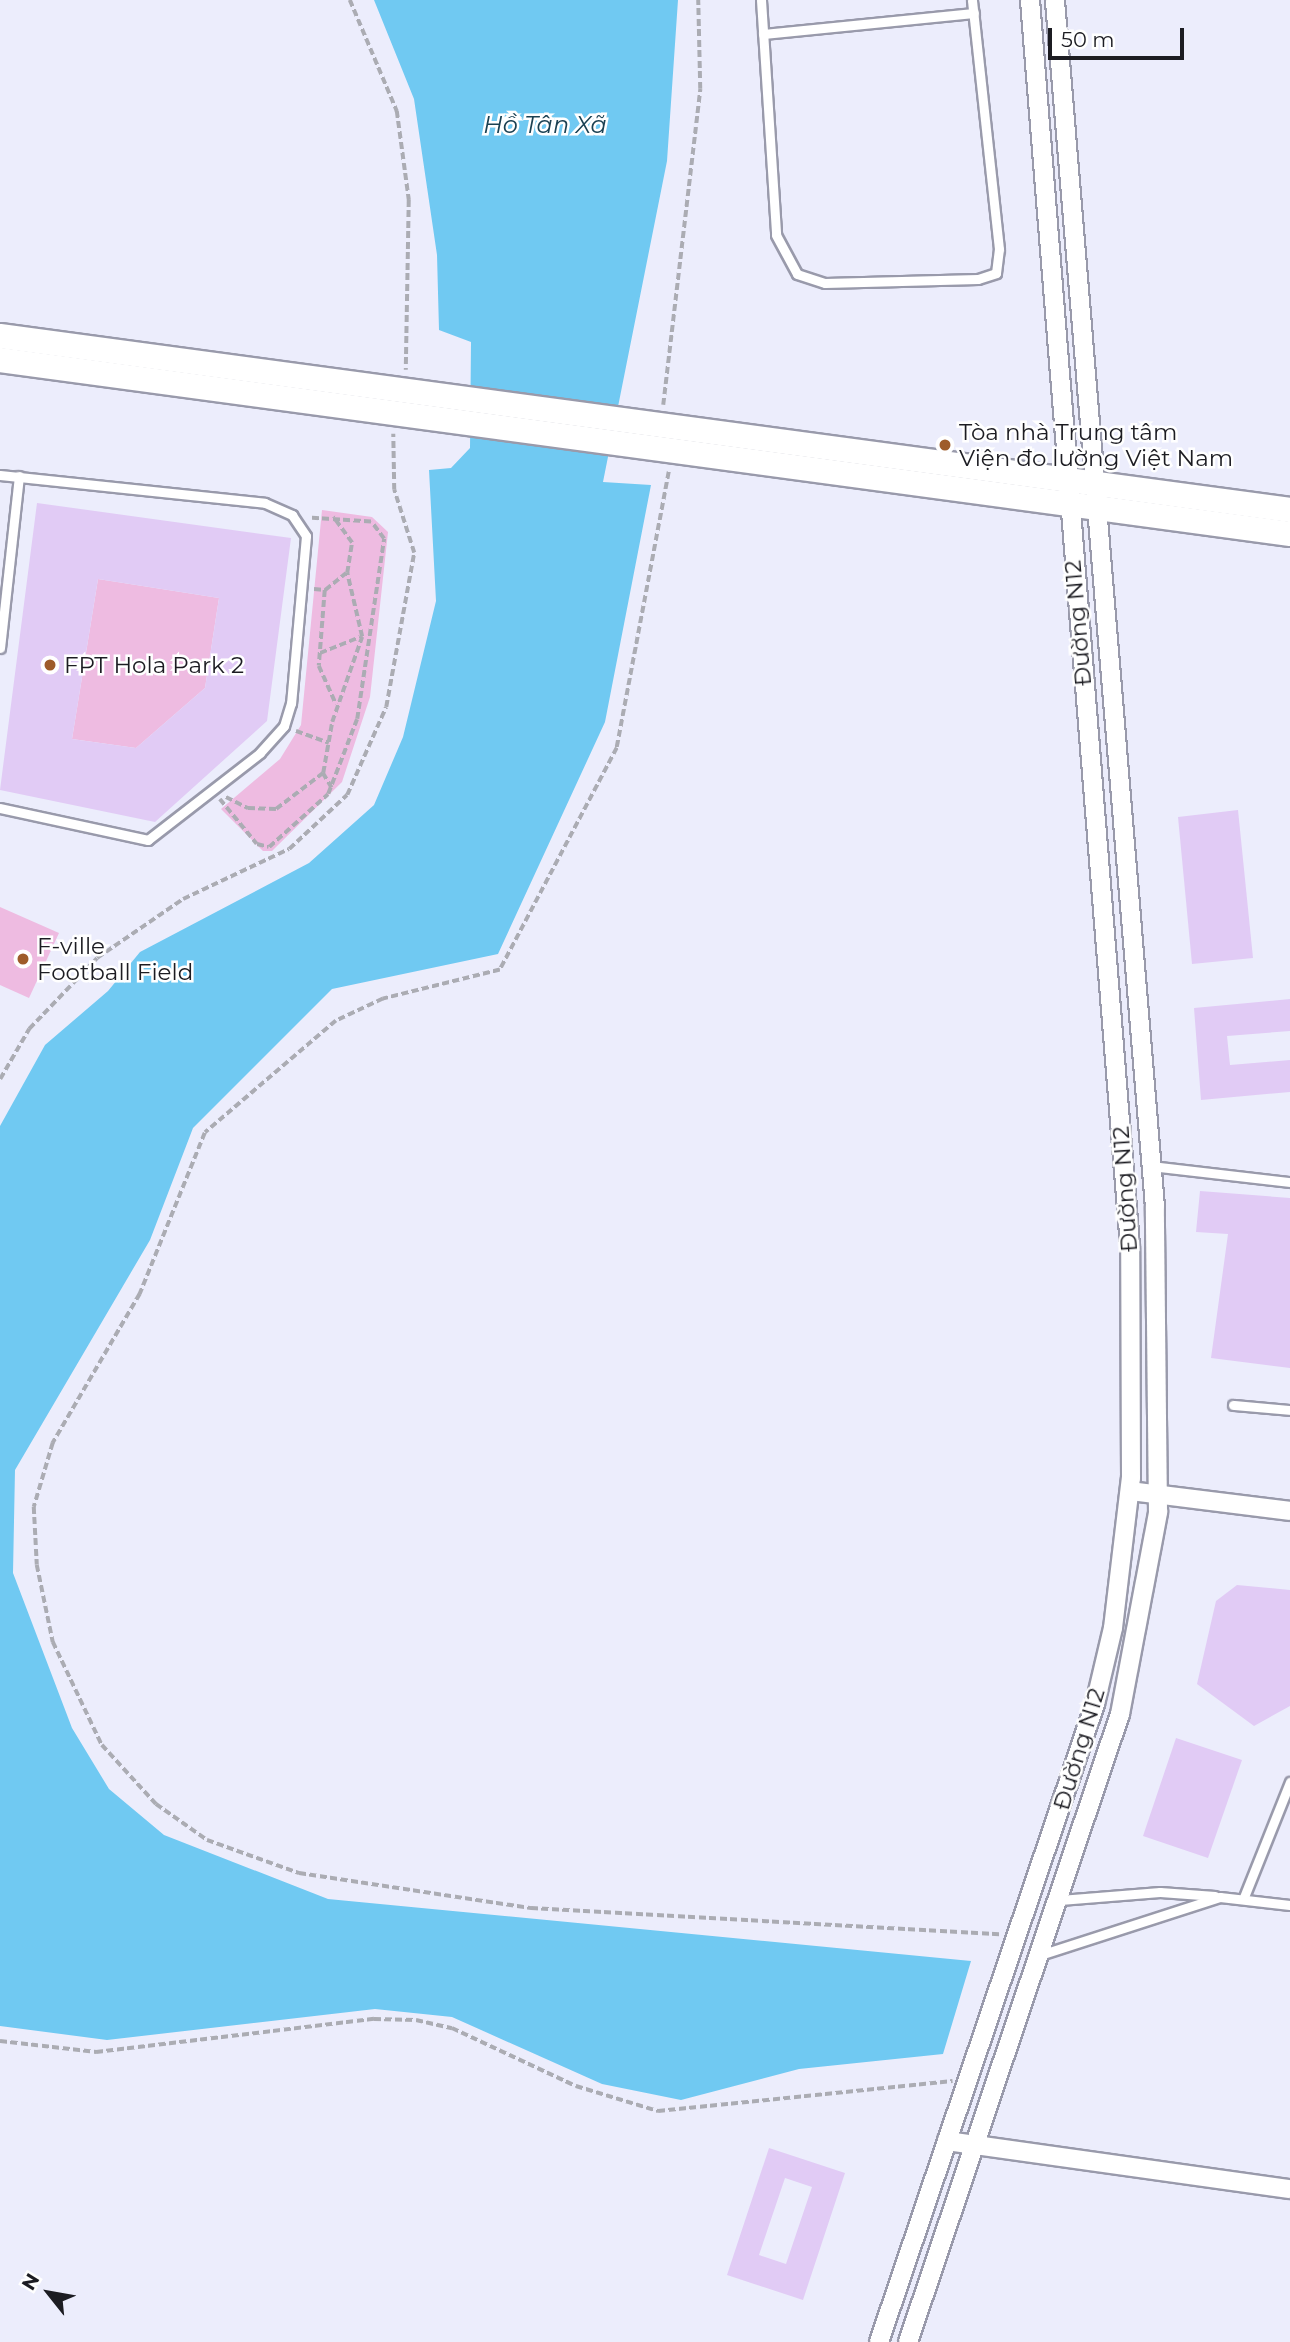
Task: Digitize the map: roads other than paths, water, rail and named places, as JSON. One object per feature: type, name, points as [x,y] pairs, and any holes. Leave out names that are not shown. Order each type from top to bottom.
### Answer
[{"type":"street","name":"Đường N12","points":[[880,2342],[1095,1704],[1113,1628],[1130,1491],[1130,1246],[1065,480],[1030,0]]},
{"type":"street","name":"Đường N12","points":[[908,2342],[1060,1900],[1120,1714],[1158,1495],[1151,1166],[1093,496],[1055,0]]},
{"type":"street","points":[[0,336],[662,422],[1065,480],[1093,496],[1290,534]]},
{"type":"street","points":[[0,360],[1068,505],[1093,496],[1290,510]]},
{"type":"street","points":[[1130,1491],[1290,1511]]},
{"type":"street","points":[[947,2141],[1290,2189]]},
{"type":"lane","points":[[761,0],[776,235],[797,274],[825,283],[978,279],[996,273],[1000,262],[972,0]]},
{"type":"lane","points":[[763,34],[974,13]]},
{"type":"lane","points":[[0,475],[265,503],[300,522],[306,536],[284,726],[214,792],[148,840],[0,808]]},
{"type":"lane","points":[[0,648],[19,476]]},
{"type":"lane","points":[[1151,1166],[1290,1182]]},
{"type":"lane","points":[[1233,1405],[1290,1410]]},
{"type":"lane","points":[[1244,1897],[1290,1783]]},
{"type":"lane","points":[[1060,1900],[1160,1892],[1244,1897],[1290,1905]]},
{"type":"lane","points":[[1040,1955],[1220,1897]]},
{"type":"water","name":"Hồ Tân Xã","points":[[374,0],[678,0],[667,161],[603,482],[651,485],[605,722],[498,954],[332,989],[193,1128],[150,1240],[15,1470],[13,1573],[72,1728],[109,1789],[164,1835],[328,1899],[971,1961],[943,2054],[799,2069],[681,2100],[602,2084],[452,2017],[375,2009],[107,2040],[0,2026],[0,1126],[45,1045],[108,991],[140,952],[309,863],[374,805],[403,737],[436,601],[429,470],[451,468],[470,448],[471,342],[439,330],[437,255],[414,99]]},
{"type":"place","name":"Tòa nhà Trung tâm Viện đo lường Việt Nam","points":[[945,445]]},
{"type":"place","name":"FPT Hola Park 2","points":[[50,665]]},
{"type":"place","name":"F-ville Football Field","points":[[23,959]]}]
